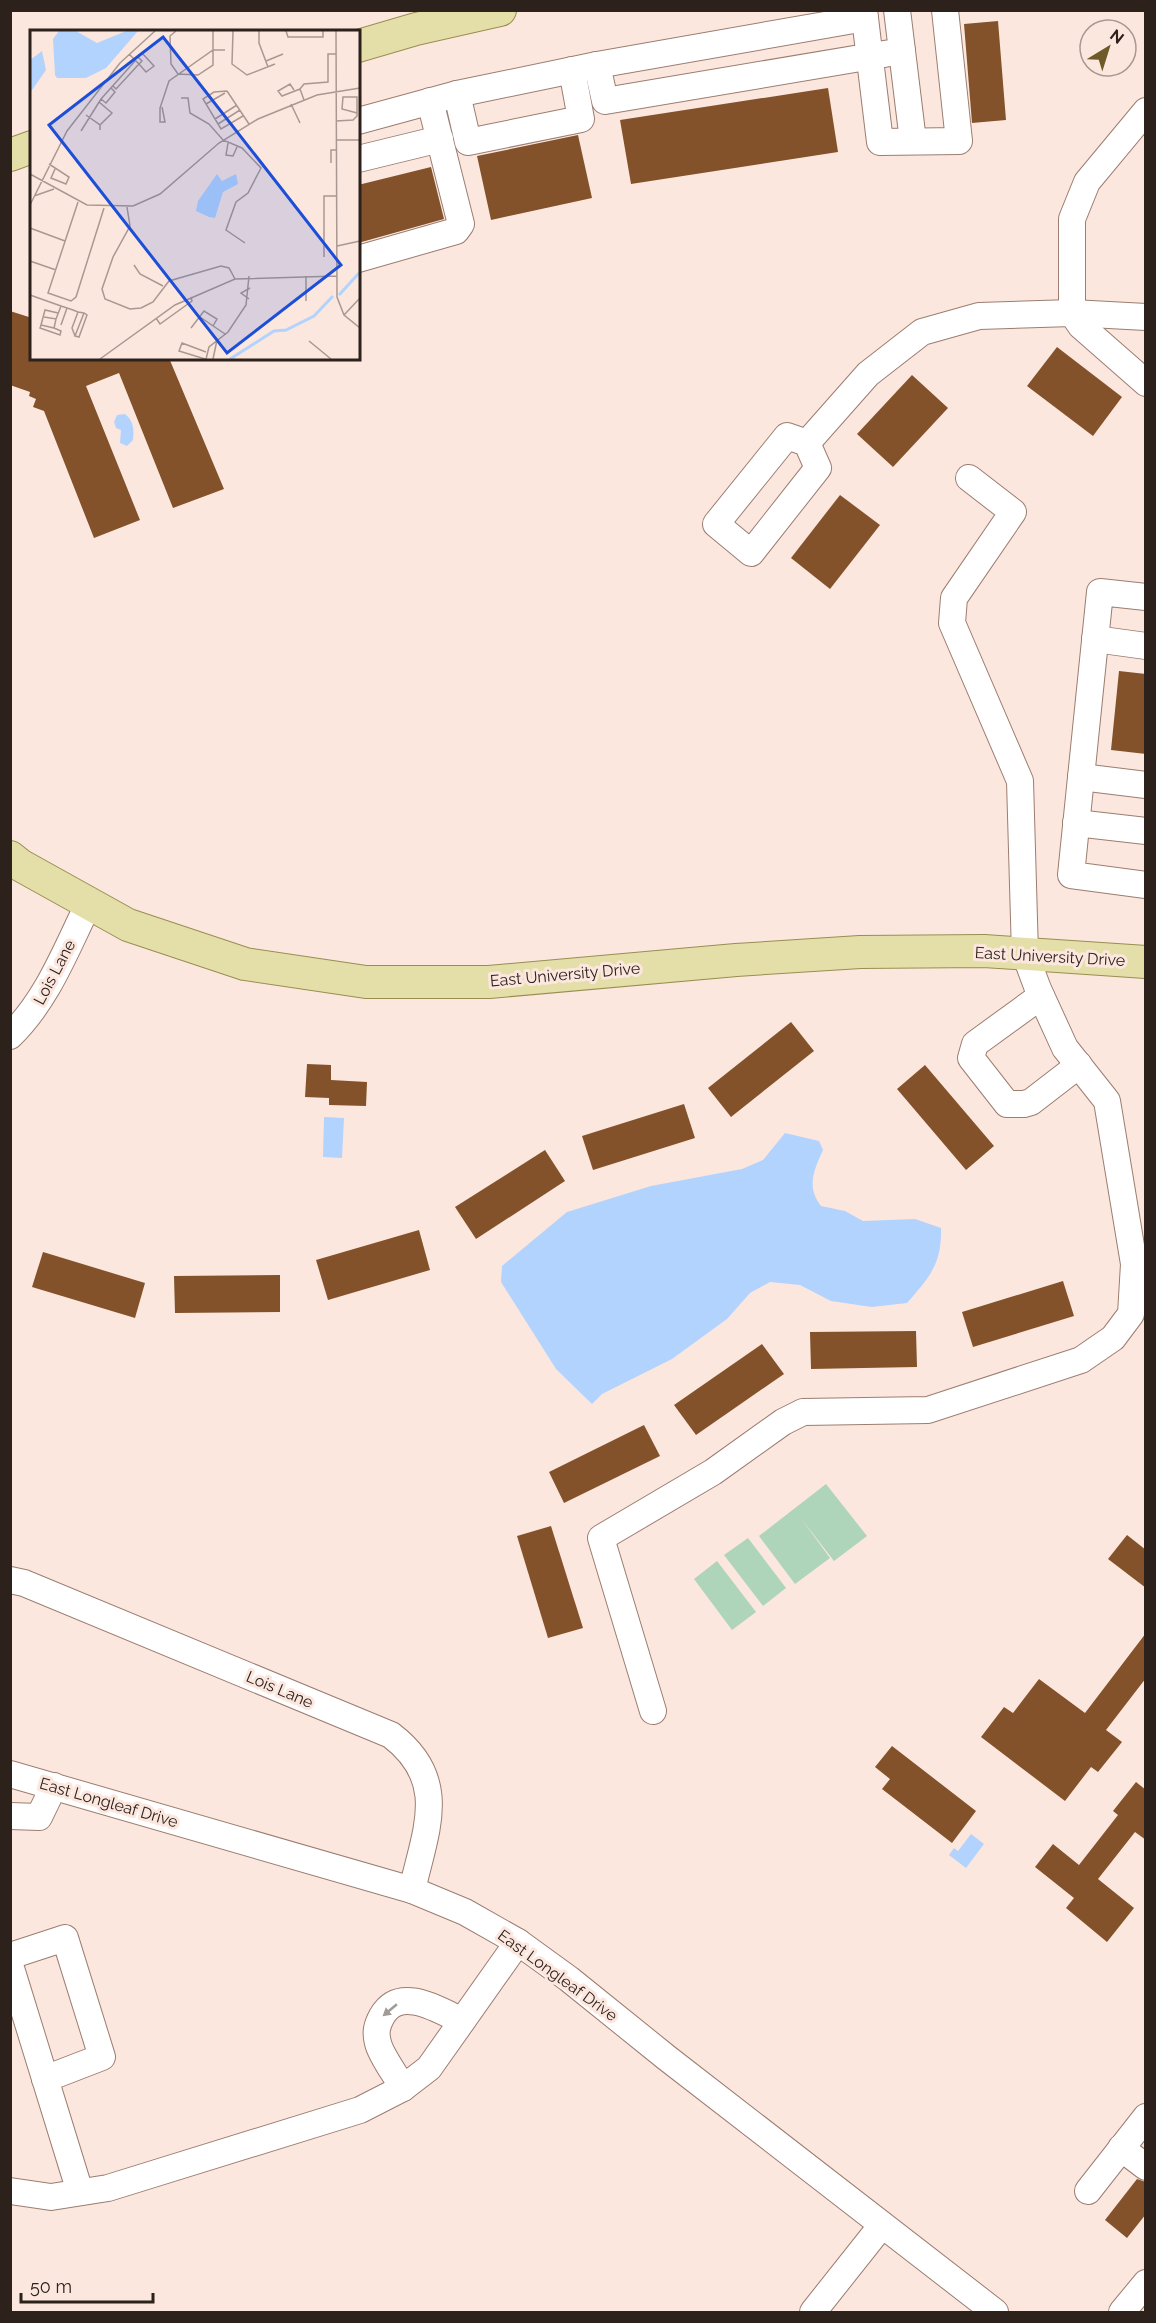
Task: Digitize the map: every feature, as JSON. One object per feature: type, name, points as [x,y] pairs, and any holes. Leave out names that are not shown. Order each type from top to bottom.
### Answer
[{"type":"main road","points":[[360,45],[416,29],[500,10]]},
{"type":"main road","points":[[10,155],[30,148]]},
{"type":"main road","name":"East University Drive","points":[[10,857],[20,865],[128,925],[245,964],[366,982],[489,982],[736,960],[860,952],[984,951],[1146,962]]},
{"type":"street","points":[[897,10],[913,141]]},
{"type":"street","points":[[360,120],[456,94],[864,14],[880,142],[959,141],[945,10]]},
{"type":"street","points":[[597,65],[605,101],[902,51]]},
{"type":"street","points":[[456,94],[468,142],[581,119],[572,70]]},
{"type":"street","points":[[360,258],[456,231],[461,224],[430,101]]},
{"type":"street","points":[[1146,111],[1087,182],[1072,219],[1072,313],[1080,326],[1146,383]]},
{"type":"street","points":[[360,159],[440,139]]},
{"type":"street","points":[[807,443],[868,374],[922,332],[979,316],[1072,313],[1146,317]]},
{"type":"street","points":[[653,1711],[601,1538],[713,1472],[783,1422],[803,1412],[928,1410],[1081,1360],[1113,1338],[1131,1314],[1134,1264],[1107,1101],[1065,1048],[1025,954],[1020,781],[952,623],[954,598],[1013,512],[969,478]]},
{"type":"street","points":[[1146,597],[1100,592],[1071,875],[1146,885]]},
{"type":"street","points":[[1095,639],[1146,646]]},
{"type":"street","points":[[1081,777],[1146,784]]},
{"type":"street","points":[[1076,823],[1146,831]]},
{"type":"street","name":"Lois Lane","points":[[10,1036],[41,1000],[89,903]]},
{"type":"street","points":[[1041,996],[975,1044],[971,1058],[1007,1104],[1031,1102],[1079,1065]]},
{"type":"street","name":"Lois Lane","points":[[10,1580],[35,1587],[391,1735],[408,1748],[422,1768],[429,1791],[430,1815],[412,1890]]},
{"type":"street","name":"East Longleaf Drive","points":[[10,1774],[412,1890],[465,1912],[518,1942],[568,1979],[995,2313]]},
{"type":"street","points":[[10,1816],[39,1817],[54,1786]]},
{"type":"street","points":[[10,1956],[65,1938],[102,2057],[45,2079]]},
{"type":"street","points":[[10,2191],[51,2197],[108,2188],[360,2110],[403,2088],[429,2068],[518,1942]]},
{"type":"street","points":[[10,1965],[80,2192]]},
{"type":"street","points":[[403,2088],[378,2045],[376,2028],[384,2013],[396,2004],[411,2000],[462,2021]]},
{"type":"street","points":[[1088,2191],[1146,2117]]},
{"type":"street","points":[[1121,2148],[1146,2167]]},
{"type":"street","points":[[813,2313],[882,2225]]},
{"type":"street","points":[[1122,2313],[1146,2283]]},
{"type":"green space","points":[[826,1484],[867,1536],[834,1561],[800,1517],[830,1558],[795,1584],[759,1536]]},
{"type":"green space","points":[[748,1538],[786,1588],[763,1606],[724,1555]]},
{"type":"green space","points":[[717,1561],[756,1612],[732,1630],[694,1579]]},
{"type":"water","points":[[125,414],[132,423],[133,429],[133,440],[127,446],[120,443],[121,430],[116,428],[114,422],[117,415]]},
{"type":"water","points":[[324,1117],[344,1118],[342,1158],[323,1157]]},
{"type":"water","points":[[785,1133],[819,1141],[823,1150],[814,1171],[813,1185],[816,1199],[821,1206],[845,1211],[863,1221],[915,1219],[941,1228],[937,1260],[928,1277],[907,1303],[872,1307],[831,1301],[800,1285],[770,1282],[750,1293],[727,1319],[672,1359],[602,1394],[592,1404],[556,1369],[501,1282],[502,1266],[567,1212],[651,1186],[742,1169],[763,1160]]},
{"type":"water","points":[[971,1834],[984,1844],[966,1868],[949,1855],[954,1848],[958,1851]]},
{"type":"building","points":[[998,21],[1006,120],[972,123],[964,24]]},
{"type":"building","points":[[828,88],[838,152],[631,184],[620,120]]},
{"type":"building","points":[[578,135],[592,198],[491,220],[477,156]]},
{"type":"building","points":[[431,167],[444,219],[360,242],[360,185]]},
{"type":"building","points":[[10,311],[30,317],[30,360],[170,360],[224,489],[173,508],[119,373],[86,386],[140,520],[94,538],[44,411],[33,407],[36,399],[29,396],[30,392],[10,385]]},
{"type":"building","points":[[1057,347],[1122,397],[1093,436],[1027,386]]},
{"type":"building","points":[[912,375],[948,408],[893,467],[857,434]]},
{"type":"building","points":[[840,495],[880,525],[830,589],[791,558]]},
{"type":"building","points":[[1119,671],[1146,674],[1146,754],[1111,750]]},
{"type":"building","points":[[791,1022],[814,1051],[731,1117],[708,1088]]},
{"type":"building","points":[[307,1064],[331,1065],[331,1080],[367,1082],[366,1106],[329,1105],[329,1098],[305,1097]]},
{"type":"building","points":[[925,1065],[994,1146],[966,1170],[897,1089]]},
{"type":"building","points":[[684,1104],[695,1138],[593,1170],[582,1136]]},
{"type":"building","points":[[545,1150],[565,1181],[476,1239],[455,1207]]},
{"type":"building","points":[[419,1230],[430,1270],[328,1300],[316,1260]]},
{"type":"building","points":[[43,1252],[145,1283],[135,1318],[32,1287]]},
{"type":"building","points":[[280,1275],[280,1312],[175,1313],[174,1276]]},
{"type":"building","points":[[1063,1281],[1074,1316],[973,1347],[962,1312]]},
{"type":"building","points":[[916,1331],[917,1367],[811,1369],[810,1332]]},
{"type":"building","points":[[762,1344],[784,1374],[696,1435],[674,1405]]},
{"type":"building","points":[[644,1425],[660,1456],[564,1503],[549,1472]]},
{"type":"building","points":[[551,1526],[583,1628],[548,1638],[517,1536]]},
{"type":"building","points":[[1127,1535],[1146,1550],[1146,1588],[1108,1559]]},
{"type":"building","points":[[1146,1633],[1146,1678],[1106,1730],[1122,1742],[1098,1772],[1091,1767],[1065,1801],[981,1737],[1004,1707],[1013,1713],[1039,1679],[1085,1713]]},
{"type":"building","points":[[892,1746],[976,1811],[952,1843],[882,1789],[890,1779],[875,1767]]},
{"type":"building","points":[[1136,1782],[1146,1790],[1146,1840],[1135,1832],[1098,1879],[1134,1908],[1107,1942],[1066,1908],[1074,1898],[1035,1867],[1053,1844],[1079,1865],[1118,1815],[1113,1811]]},
{"type":"building","points":[[1137,2179],[1146,2182],[1146,2214],[1127,2238],[1105,2220]]}]
